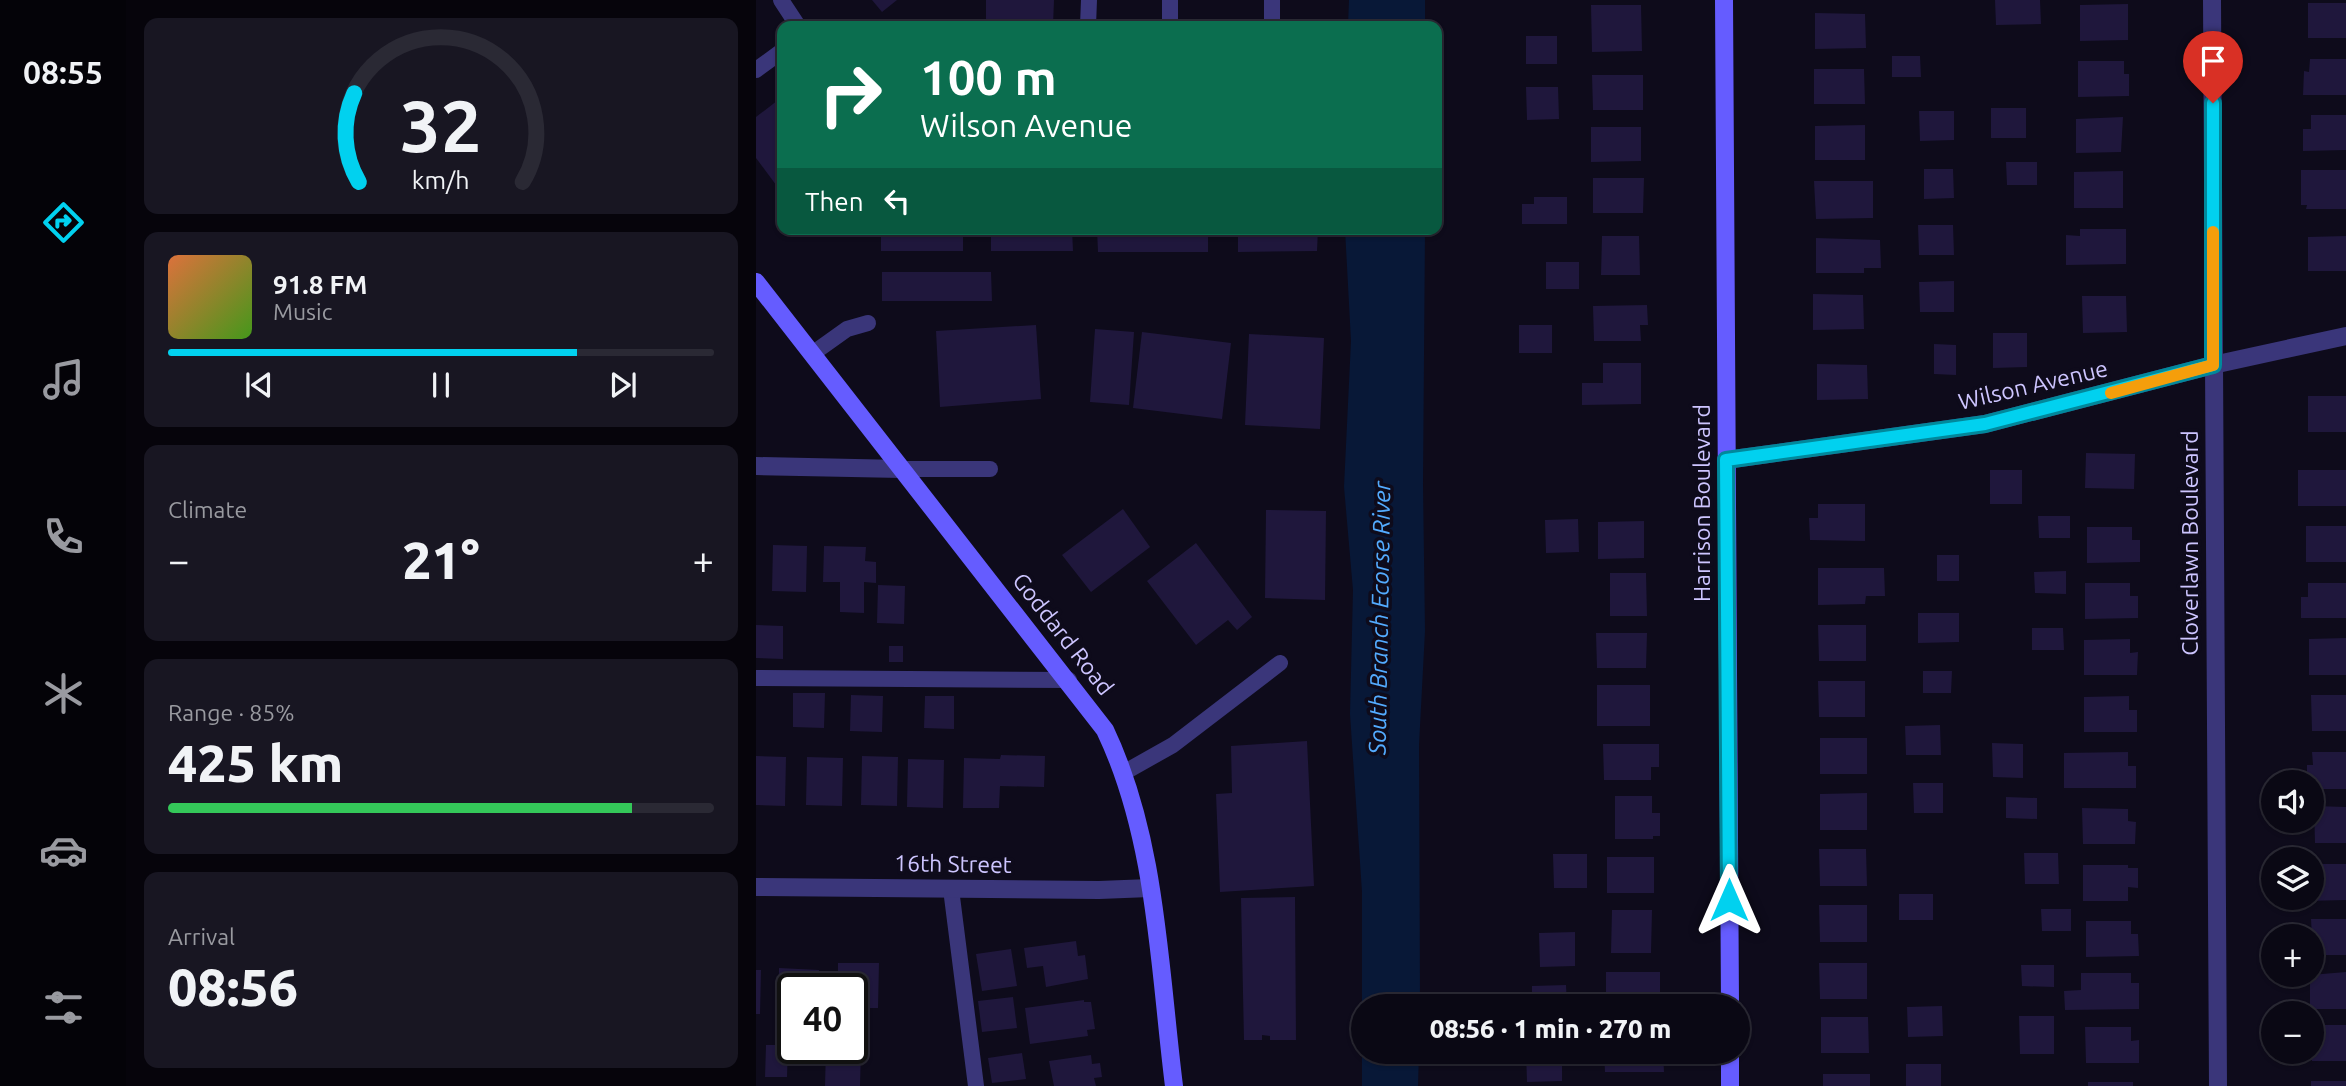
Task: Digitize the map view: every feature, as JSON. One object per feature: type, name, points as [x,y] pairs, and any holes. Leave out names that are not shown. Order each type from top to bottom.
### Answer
[{"type":"street","name":"Harrison Boulevard","points":[[1724,0],[1730,994]]},
{"type":"street","name":"Cloverlawn Boulevard","points":[[2212,0],[2218,1086]]},
{"type":"street","name":"Goddard Road","points":[[756,282],[1069,680],[1105,730],[1125,772],[1150,888],[1174,1086]]},
{"type":"street","name":"Wilson Avenue","points":[[1726,460],[1985,424],[2213,365],[2346,337]]},
{"type":"street","points":[[756,466],[902,469]]},
{"type":"street","name":"16th Street","points":[[756,887],[1150,888]]},
{"type":"street","points":[[1730,1064],[1730,1086]]},
{"type":"lane","points":[[781,0],[795,21]]},
{"type":"lane","points":[[1088,21],[1089,0]]},
{"type":"lane","points":[[1170,0],[1170,21]]},
{"type":"lane","points":[[1272,0],[1272,21]]},
{"type":"lane","points":[[756,71],[777,55]]},
{"type":"lane","points":[[812,354],[847,329],[868,323]]},
{"type":"lane","points":[[902,469],[990,469]]},
{"type":"lane","points":[[1125,772],[1173,746],[1280,663]]},
{"type":"lane","points":[[756,678],[1069,680]]},
{"type":"lane","points":[[951,889],[976,1086]]},
{"type":"water","points":[[1349,0],[1425,0],[1425,21],[1348,21]]},
{"type":"water","name":"South Branch Ecorse River","points":[[1345,235],[1425,235],[1425,631],[1419,745],[1420,994],[1362,994],[1362,892],[1350,714],[1353,590],[1344,487],[1351,341]]},
{"type":"water","points":[[1362,1064],[1419,1064],[1418,1086],[1362,1086]]},
{"type":"building","points":[[872,0],[897,0],[882,12]]},
{"type":"building","points":[[986,0],[1054,0],[1053,21],[986,21]]},
{"type":"building","points":[[1995,0],[2040,0],[2041,24],[1996,25]]},
{"type":"building","points":[[2308,3],[2346,3],[2346,38],[2308,38]]},
{"type":"building","points":[[2128,4],[2128,40],[2080,41],[2080,5]]},
{"type":"building","points":[[1591,5],[1641,5],[1642,51],[1592,52]]},
{"type":"building","points":[[1815,13],[1865,14],[1866,48],[1815,49]]},
{"type":"building","points":[[1526,36],[1557,36],[1557,64],[1526,64]]},
{"type":"building","points":[[1892,56],[1920,56],[1921,77],[1892,77]]},
{"type":"building","points":[[2310,59],[2346,59],[2346,95],[2303,95],[2304,71],[2309,72]]},
{"type":"building","points":[[2078,61],[2124,61],[2124,74],[2129,74],[2129,96],[2078,97]]},
{"type":"building","points":[[1814,69],[1864,69],[1865,104],[1814,104]]},
{"type":"building","points":[[1592,75],[1643,75],[1643,110],[1593,110]]},
{"type":"building","points":[[1526,87],[1558,87],[1559,119],[1527,120]]},
{"type":"building","points":[[777,101],[777,186],[756,158],[756,117]]},
{"type":"building","points":[[1991,108],[2026,108],[2026,138],[1991,138]]},
{"type":"building","points":[[1919,111],[1954,111],[1954,140],[1920,141]]},
{"type":"building","points":[[2311,115],[2346,115],[2346,150],[2303,151],[2303,129],[2311,129]]},
{"type":"building","points":[[2123,117],[2121,152],[2076,153],[2076,119]]},
{"type":"building","points":[[1865,125],[1865,160],[1815,160],[1815,126]]},
{"type":"building","points":[[1591,127],[1641,127],[1641,161],[1591,162]]},
{"type":"building","points":[[2006,162],[2037,162],[2037,185],[2007,185]]},
{"type":"building","points":[[1924,169],[1953,169],[1954,198],[1924,199]]},
{"type":"building","points":[[2301,170],[2346,170],[2346,209],[2306,209],[2307,205],[2301,205]]},
{"type":"building","points":[[2123,171],[2123,208],[2074,208],[2074,172]]},
{"type":"building","points":[[1593,178],[1644,178],[1643,213],[1593,213]]},
{"type":"building","points":[[1814,181],[1873,181],[1873,218],[1816,219]]},
{"type":"building","points":[[1534,197],[1567,197],[1567,224],[1522,224],[1522,204],[1534,204]]},
{"type":"building","points":[[1918,225],[1953,225],[1954,255],[1919,255]]},
{"type":"building","points":[[2080,229],[2126,229],[2126,264],[2066,265],[2066,235],[2080,236]]},
{"type":"building","points":[[881,235],[963,235],[963,251],[881,251]]},
{"type":"building","points":[[991,235],[1072,235],[1073,251],[991,251]]},
{"type":"building","points":[[1097,235],[1208,235],[1208,252],[1098,252]]},
{"type":"building","points":[[1238,235],[1318,235],[1317,251],[1238,252]]},
{"type":"building","points":[[1602,236],[1639,236],[1640,275],[1601,275]]},
{"type":"building","points":[[2346,236],[2346,271],[2308,271],[2308,237]]},
{"type":"building","points":[[1816,238],[1880,240],[1881,268],[1864,268],[1864,273],[1816,273]]},
{"type":"building","points":[[1546,262],[1579,262],[1579,289],[1546,289]]},
{"type":"building","points":[[882,272],[991,272],[992,301],[882,301]]},
{"type":"building","points":[[1954,281],[1954,312],[1920,312],[1919,282]]},
{"type":"building","points":[[1813,294],[1863,295],[1864,329],[1813,330]]},
{"type":"building","points":[[2082,296],[2126,296],[2127,332],[2083,333]]},
{"type":"building","points":[[1647,305],[1648,325],[1640,325],[1641,341],[1594,341],[1593,306]]},
{"type":"building","points":[[1036,325],[1041,399],[940,407],[936,331]]},
{"type":"building","points":[[1519,325],[1552,325],[1552,353],[1519,353]]},
{"type":"building","points":[[1095,329],[1134,332],[1129,405],[1090,402]]},
{"type":"building","points":[[1142,332],[1231,343],[1222,419],[1133,408]]},
{"type":"building","points":[[1993,333],[2027,333],[2027,367],[1993,368]]},
{"type":"building","points":[[1249,334],[1324,338],[1320,429],[1245,425]]},
{"type":"building","points":[[1934,344],[1956,345],[1956,375],[1934,374]]},
{"type":"building","points":[[1603,363],[1641,363],[1641,404],[1582,405],[1582,383],[1603,383]]},
{"type":"building","points":[[1817,364],[1867,365],[1868,399],[1817,400]]},
{"type":"building","points":[[2308,396],[2346,396],[2346,432],[2308,432]]},
{"type":"building","points":[[2086,453],[2135,454],[2134,489],[2085,488]]},
{"type":"building","points":[[1990,470],[2022,470],[2022,504],[1990,504]]},
{"type":"building","points":[[2298,470],[2346,470],[2346,506],[2298,506]]},
{"type":"building","points":[[1818,504],[1865,504],[1865,541],[1810,540],[1809,518],[1818,518]]},
{"type":"building","points":[[1123,509],[1150,547],[1091,592],[1062,555]]},
{"type":"building","points":[[1266,510],[1326,511],[1325,600],[1265,598]]},
{"type":"building","points":[[2038,516],[2070,516],[2070,538],[2039,538]]},
{"type":"building","points":[[1578,519],[1579,552],[1546,553],[1545,520]]},
{"type":"building","points":[[1644,521],[1644,558],[1598,559],[1598,522]]},
{"type":"building","points":[[2306,526],[2346,526],[2346,562],[2306,562]]},
{"type":"building","points":[[2087,527],[2132,527],[2132,540],[2140,540],[2140,562],[2087,563]]},
{"type":"building","points":[[1196,543],[1252,617],[1237,630],[1228,620],[1196,645],[1147,581]]},
{"type":"building","points":[[773,545],[807,546],[806,592],[772,591]]},
{"type":"building","points":[[824,546],[866,547],[865,561],[876,562],[876,583],[864,582],[864,613],[840,612],[840,582],[823,582]]},
{"type":"building","points":[[1937,555],[1959,555],[1959,581],[1937,581]]},
{"type":"building","points":[[1818,568],[1884,568],[1885,596],[1866,596],[1865,604],[1818,605]]},
{"type":"building","points":[[2066,571],[2066,594],[2035,593],[2034,572]]},
{"type":"building","points":[[1610,573],[1646,573],[1647,616],[1610,616]]},
{"type":"building","points":[[2085,583],[2130,583],[2130,596],[2138,596],[2138,618],[2085,619]]},
{"type":"building","points":[[2308,583],[2346,583],[2346,618],[2301,618],[2301,597],[2308,597]]},
{"type":"building","points":[[878,585],[905,586],[904,624],[877,623]]},
{"type":"building","points":[[1918,613],[1959,613],[1959,642],[1918,643]]},
{"type":"building","points":[[756,625],[783,626],[783,659],[756,658]]},
{"type":"building","points":[[1818,625],[1866,625],[1866,661],[1819,661]]},
{"type":"building","points":[[2032,628],[2063,628],[2064,650],[2032,650]]},
{"type":"building","points":[[1596,633],[1647,633],[1646,668],[1597,668]]},
{"type":"building","points":[[2346,638],[2346,675],[2309,675],[2309,639]]},
{"type":"building","points":[[2130,639],[2130,653],[2138,652],[2137,675],[2084,675],[2084,640]]},
{"type":"building","points":[[889,646],[903,646],[903,662],[889,662]]},
{"type":"building","points":[[1923,671],[1952,671],[1951,693],[1923,693]]},
{"type":"building","points":[[1818,681],[1865,681],[1865,717],[1819,717]]},
{"type":"building","points":[[1597,685],[1650,685],[1650,726],[1597,726]]},
{"type":"building","points":[[793,693],[825,693],[824,728],[793,727]]},
{"type":"building","points":[[851,695],[883,696],[882,732],[850,731]]},
{"type":"building","points":[[2311,695],[2346,695],[2346,731],[2312,731]]},
{"type":"building","points":[[925,696],[954,696],[954,729],[924,728]]},
{"type":"building","points":[[2129,696],[2129,710],[2137,710],[2137,732],[2084,732],[2084,697]]},
{"type":"building","points":[[1940,725],[1941,755],[1906,755],[1905,726]]},
{"type":"building","points":[[1820,738],[1867,738],[1867,774],[1820,774]]},
{"type":"building","points":[[1307,741],[1314,886],[1220,892],[1216,794],[1232,793],[1231,746]]},
{"type":"building","points":[[1992,743],[2023,744],[2023,778],[1993,777]]},
{"type":"building","points":[[1603,744],[1659,744],[1659,767],[1651,767],[1651,780],[1604,780]]},
{"type":"building","points":[[2128,752],[2128,766],[2136,766],[2136,788],[2064,788],[2064,753]]},
{"type":"building","points":[[2312,752],[2346,752],[2346,789],[2324,789],[2324,770],[2307,770],[2307,765],[2313,765]]},
{"type":"building","points":[[1001,755],[1045,756],[1044,787],[1000,786],[999,808],[963,808],[964,758],[1000,759]]},
{"type":"building","points":[[756,756],[786,757],[785,806],[756,805]]},
{"type":"building","points":[[862,756],[898,757],[897,806],[861,805]]},
{"type":"building","points":[[807,757],[843,758],[842,806],[806,805]]},
{"type":"building","points":[[908,759],[944,760],[943,808],[907,807]]},
{"type":"building","points":[[1913,783],[1943,783],[1943,813],[1914,813]]},
{"type":"building","points":[[1867,793],[1867,830],[1820,830],[1820,794]]},
{"type":"building","points":[[1615,796],[1652,796],[1652,813],[1660,813],[1660,836],[1653,836],[1653,839],[1615,839]]},
{"type":"building","points":[[2006,797],[2037,798],[2037,819],[2006,818]]},
{"type":"building","points":[[2324,806],[2346,807],[2346,843],[2315,843],[2315,833],[2324,833]]},
{"type":"building","points":[[2082,808],[2128,809],[2128,821],[2136,822],[2135,844],[2083,844]]},
{"type":"building","points":[[1819,849],[1866,849],[1867,886],[1820,886]]},
{"type":"building","points":[[2024,853],[2058,853],[2059,884],[2025,884]]},
{"type":"building","points":[[1553,854],[1587,854],[1587,888],[1554,888]]},
{"type":"building","points":[[1607,857],[1654,857],[1654,893],[1607,893]]},
{"type":"building","points":[[2324,864],[2346,864],[2346,900],[2324,901]]},
{"type":"building","points":[[2083,865],[2128,865],[2128,868],[2138,868],[2138,888],[2128,887],[2128,901],[2083,901]]},
{"type":"building","points":[[1899,894],[1933,894],[1933,920],[1899,920]]},
{"type":"building","points":[[1295,897],[1296,1040],[1270,1040],[1270,1036],[1262,1035],[1262,1040],[1244,1040],[1241,898]]},
{"type":"building","points":[[1819,905],[1867,905],[1867,942],[1820,942]]},
{"type":"building","points":[[2041,909],[2071,909],[2071,931],[2042,931]]},
{"type":"building","points":[[1612,910],[1652,910],[1651,953],[1611,953]]},
{"type":"building","points":[[2311,919],[2346,919],[2346,955],[2324,955],[2324,924],[2311,924]]},
{"type":"building","points":[[2086,921],[2131,921],[2131,934],[2138,934],[2139,956],[2086,957]]},
{"type":"building","points":[[1575,932],[1575,966],[1540,967],[1539,933]]},
{"type":"building","points":[[1076,941],[1078,956],[1085,955],[1088,979],[1046,987],[1043,966],[1027,968],[1024,948]]},
{"type":"building","points":[[1011,949],[1017,986],[982,991],[976,954]]},
{"type":"building","points":[[838,963],[879,963],[878,1008],[868,1008],[868,973],[838,973]]},
{"type":"building","points":[[1819,963],[1867,963],[1867,999],[1820,999]]},
{"type":"building","points":[[2021,965],[2054,965],[2054,987],[2022,986]]},
{"type":"building","points":[[779,968],[819,970],[819,973],[779,973]]},
{"type":"building","points":[[756,970],[761,970],[760,1014],[756,1014]]},
{"type":"building","points":[[1606,972],[1660,972],[1660,992],[1606,994]]},
{"type":"building","points":[[2346,972],[2346,1009],[2324,1009],[2324,1001],[2310,1001],[2310,987],[2324,987],[2324,974]]},
{"type":"building","points":[[2081,973],[2131,973],[2131,983],[2139,983],[2139,1009],[2065,1010],[2064,991],[2081,990]]},
{"type":"building","points":[[1566,985],[1566,994],[1532,994],[1532,986]]},
{"type":"building","points":[[1013,997],[1017,1028],[982,1032],[978,1001]]},
{"type":"building","points":[[1084,1000],[1091,1002],[1095,1029],[1087,1030],[1088,1036],[1030,1044],[1025,1008]]},
{"type":"building","points":[[1942,1006],[1943,1036],[1908,1037],[1907,1007]]},
{"type":"building","points":[[2019,1016],[2054,1016],[2054,1054],[2020,1054]]},
{"type":"building","points":[[1821,1017],[1868,1017],[1869,1053],[1821,1053]]},
{"type":"building","points":[[2324,1025],[2346,1025],[2346,1061],[2324,1061]]},
{"type":"building","points":[[2085,1027],[2131,1027],[2131,1041],[2139,1040],[2139,1063],[2086,1063]]},
{"type":"building","points":[[766,1045],[777,1045],[777,1064],[787,1064],[787,1077],[765,1077]]},
{"type":"building","points":[[1022,1053],[1026,1079],[992,1083],[988,1058]]},
{"type":"building","points":[[1091,1055],[1092,1064],[1100,1063],[1102,1077],[1094,1078],[1096,1086],[1054,1086],[1049,1061]]},
{"type":"building","points":[[826,1064],[861,1064],[860,1086],[825,1086]]},
{"type":"building","points":[[1526,1064],[1562,1064],[1562,1081],[1527,1082]]},
{"type":"building","points":[[1605,1064],[1664,1064],[1664,1072],[1605,1072]]},
{"type":"building","points":[[1906,1064],[1941,1064],[1941,1086],[1906,1086]]},
{"type":"building","points":[[1823,1074],[1870,1074],[1870,1086],[1823,1086]]},
{"type":"building","points":[[2311,1081],[2346,1081],[2346,1086],[2311,1086]]},
{"type":"building","points":[[2088,1082],[2133,1082],[2133,1086],[2088,1086]]},
{"type":"slow traffic","points":[[2111,393],[2213,365],[2213,232]]},
{"type":"route","points":[[1729,900],[1726,460],[1985,424],[2213,365],[2213,103]]}]
